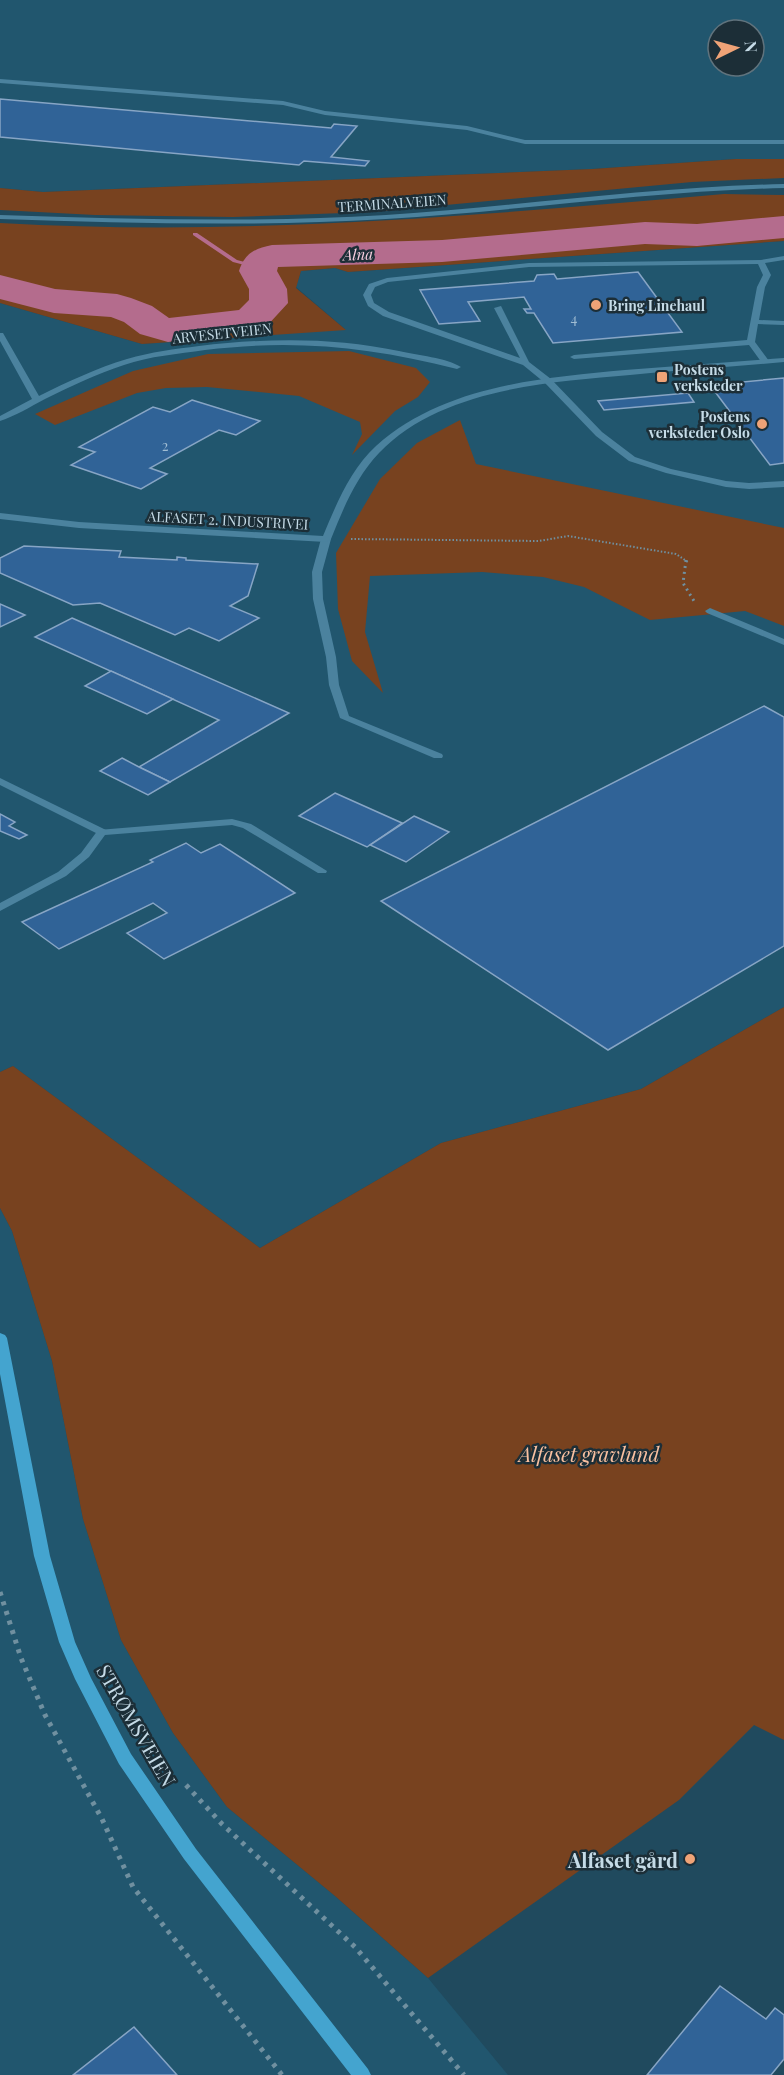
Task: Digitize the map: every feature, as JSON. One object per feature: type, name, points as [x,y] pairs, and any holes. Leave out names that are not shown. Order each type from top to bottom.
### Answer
[{"type":"main road","name":"STRØMSVEIEN","points":[[0,1338],[42,1556],[67,1642],[92,1697],[125,1759],[190,1854],[362,2075]]},
{"type":"street","points":[[0,81],[283,103],[325,113],[467,128],[525,142],[784,142]]},
{"type":"street","name":"TERMINALVEIEN","points":[[0,217],[231,223],[386,217],[710,188],[784,186]]},
{"type":"street","points":[[784,258],[761,262],[529,265],[387,280],[368,290],[368,301],[386,314],[526,363],[548,381],[598,434],[632,459],[669,471],[726,484],[749,486],[784,484]]},
{"type":"street","points":[[761,262],[767,275],[761,287],[751,342],[765,361]]},
{"type":"street","points":[[498,308],[526,363]]},
{"type":"street","points":[[755,322],[784,323]]},
{"type":"street","points":[[0,335],[20,367],[24,382],[37,400]]},
{"type":"street","name":"ARVESETVEIEN","points":[[0,419],[86,376],[122,363],[167,353],[274,341],[354,345],[458,367]]},
{"type":"street","points":[[574,357],[751,342]]},
{"type":"street","points":[[548,381],[784,360]]},
{"type":"street","name":"ALFASET 2. INDUSTRIVEI","points":[[0,516],[79,525],[326,539],[354,478],[380,448],[408,426],[470,398],[548,381]]},
{"type":"street","points":[[326,539],[317,572],[318,599],[331,657],[334,686],[345,718],[438,756]]},
{"type":"street","points":[[710,611],[784,642]]},
{"type":"street","points":[[0,781],[102,832],[232,822],[247,826],[321,871]]},
{"type":"street","points":[[0,908],[62,874],[85,855],[102,832]]},
{"type":"path","points":[[326,539],[539,541],[568,536],[599,540],[682,557],[688,561],[683,584],[692,600]]},
{"type":"path","points":[[0,1592],[21,1658],[45,1715],[102,1819],[133,1887],[282,2075]]},
{"type":"path","points":[[186,1785],[225,1828],[367,1959],[464,2075]]},
{"type":"shaded area","points":[[0,0],[784,0],[784,159],[736,159],[592,169],[43,192],[0,188]]},
{"type":"shaded area","points":[[784,241],[784,1007],[641,1089],[441,1143],[260,1248],[13,1066],[0,1072],[0,303],[142,344],[345,329],[296,287],[301,271],[335,268],[348,272]]},
{"type":"shaded area","points":[[0,1208],[12,1231],[52,1361],[83,1519],[121,1640],[173,1733],[227,1807],[335,1896],[428,1978],[508,2075],[0,2075]]},
{"type":"green space","points":[[736,159],[784,159],[784,178],[692,182],[371,212],[233,217],[95,215],[0,210],[0,188],[43,192],[592,169]]},
{"type":"green space","points":[[724,194],[784,195],[784,241],[348,272],[335,268],[301,271],[296,288],[346,330],[142,344],[0,303],[0,223],[91,227],[272,226],[453,216]]},
{"type":"green space","points":[[349,351],[416,368],[430,382],[418,397],[395,411],[352,455],[362,434],[360,422],[299,396],[207,387],[166,388],[137,393],[55,425],[35,414],[133,371],[208,354]]},
{"type":"green space","points":[[460,420],[476,464],[784,528],[784,626],[745,611],[650,620],[584,587],[543,577],[482,572],[370,576],[365,632],[383,693],[352,661],[338,609],[336,553],[380,479],[417,443]]},
{"type":"green space","name":"Alfaset gravlund","points":[[784,1007],[784,1740],[754,1725],[679,1800],[428,1978],[335,1896],[227,1807],[173,1733],[121,1640],[83,1519],[52,1361],[12,1231],[0,1208],[0,1072],[13,1066],[260,1248],[441,1143],[641,1089]]},
{"type":"building","points":[[0,99],[331,128],[334,124],[357,126],[331,157],[369,161],[365,166],[304,161],[299,165],[0,137]]},
{"type":"building","name":"Bring Linehaul","points":[[638,272],[682,332],[553,343],[534,313],[527,313],[524,309],[531,309],[524,297],[468,302],[480,321],[439,324],[420,290],[534,281],[537,275],[554,274],[557,279]]},
{"type":"building","name":"Postens verksteder Oslo","points":[[784,378],[784,463],[770,465],[710,385]]},
{"type":"building","points":[[688,393],[694,402],[604,410],[598,401]]},
{"type":"building","points":[[192,400],[260,421],[236,435],[219,430],[150,468],[167,474],[141,489],[71,465],[95,452],[79,447],[153,407],[170,412]]},
{"type":"building","points":[[24,546],[121,551],[119,557],[177,560],[177,557],[186,558],[186,560],[258,564],[248,596],[230,606],[259,618],[219,641],[189,628],[175,635],[100,603],[73,605],[0,573],[0,558]]},
{"type":"building","points":[[0,604],[25,615],[0,627]]},
{"type":"building","points":[[72,618],[289,713],[170,782],[139,767],[219,720],[35,637]]},
{"type":"building","points":[[111,671],[173,699],[147,714],[85,686]]},
{"type":"building","points":[[764,706],[784,717],[784,946],[608,1050],[381,901]]},
{"type":"building","points":[[122,758],[170,782],[148,795],[100,771]]},
{"type":"building","points":[[335,793],[402,823],[367,847],[299,816]]},
{"type":"building","points":[[0,814],[15,822],[9,826],[27,835],[19,839],[0,831]]},
{"type":"building","points":[[414,816],[449,832],[406,862],[370,845]]},
{"type":"building","points":[[186,843],[201,853],[220,844],[295,893],[164,959],[127,933],[167,913],[153,903],[59,949],[22,922],[153,862],[150,860]]},
{"type":"building","points":[[720,1986],[766,2019],[775,2008],[784,2015],[784,2059],[771,2075],[647,2075]]},
{"type":"building","points":[[134,2027],[177,2075],[73,2075]]},
{"type":"waterway","name":"Alna","points":[[0,287],[54,301],[117,306],[138,314],[154,326],[168,330],[251,320],[269,303],[268,289],[258,271],[261,261],[272,256],[442,251],[645,233],[697,235],[784,227]]},
{"type":"waterway","points":[[195,234],[235,261],[260,267]]},
{"type":"place","name":"Bring Linehaul","points":[[596,305]]},
{"type":"place","name":"Postens verksteder","points":[[662,377]]},
{"type":"place","name":"Postens verksteder Oslo","points":[[762,424]]},
{"type":"place","name":"Alfaset gård","points":[[690,1859]]}]
